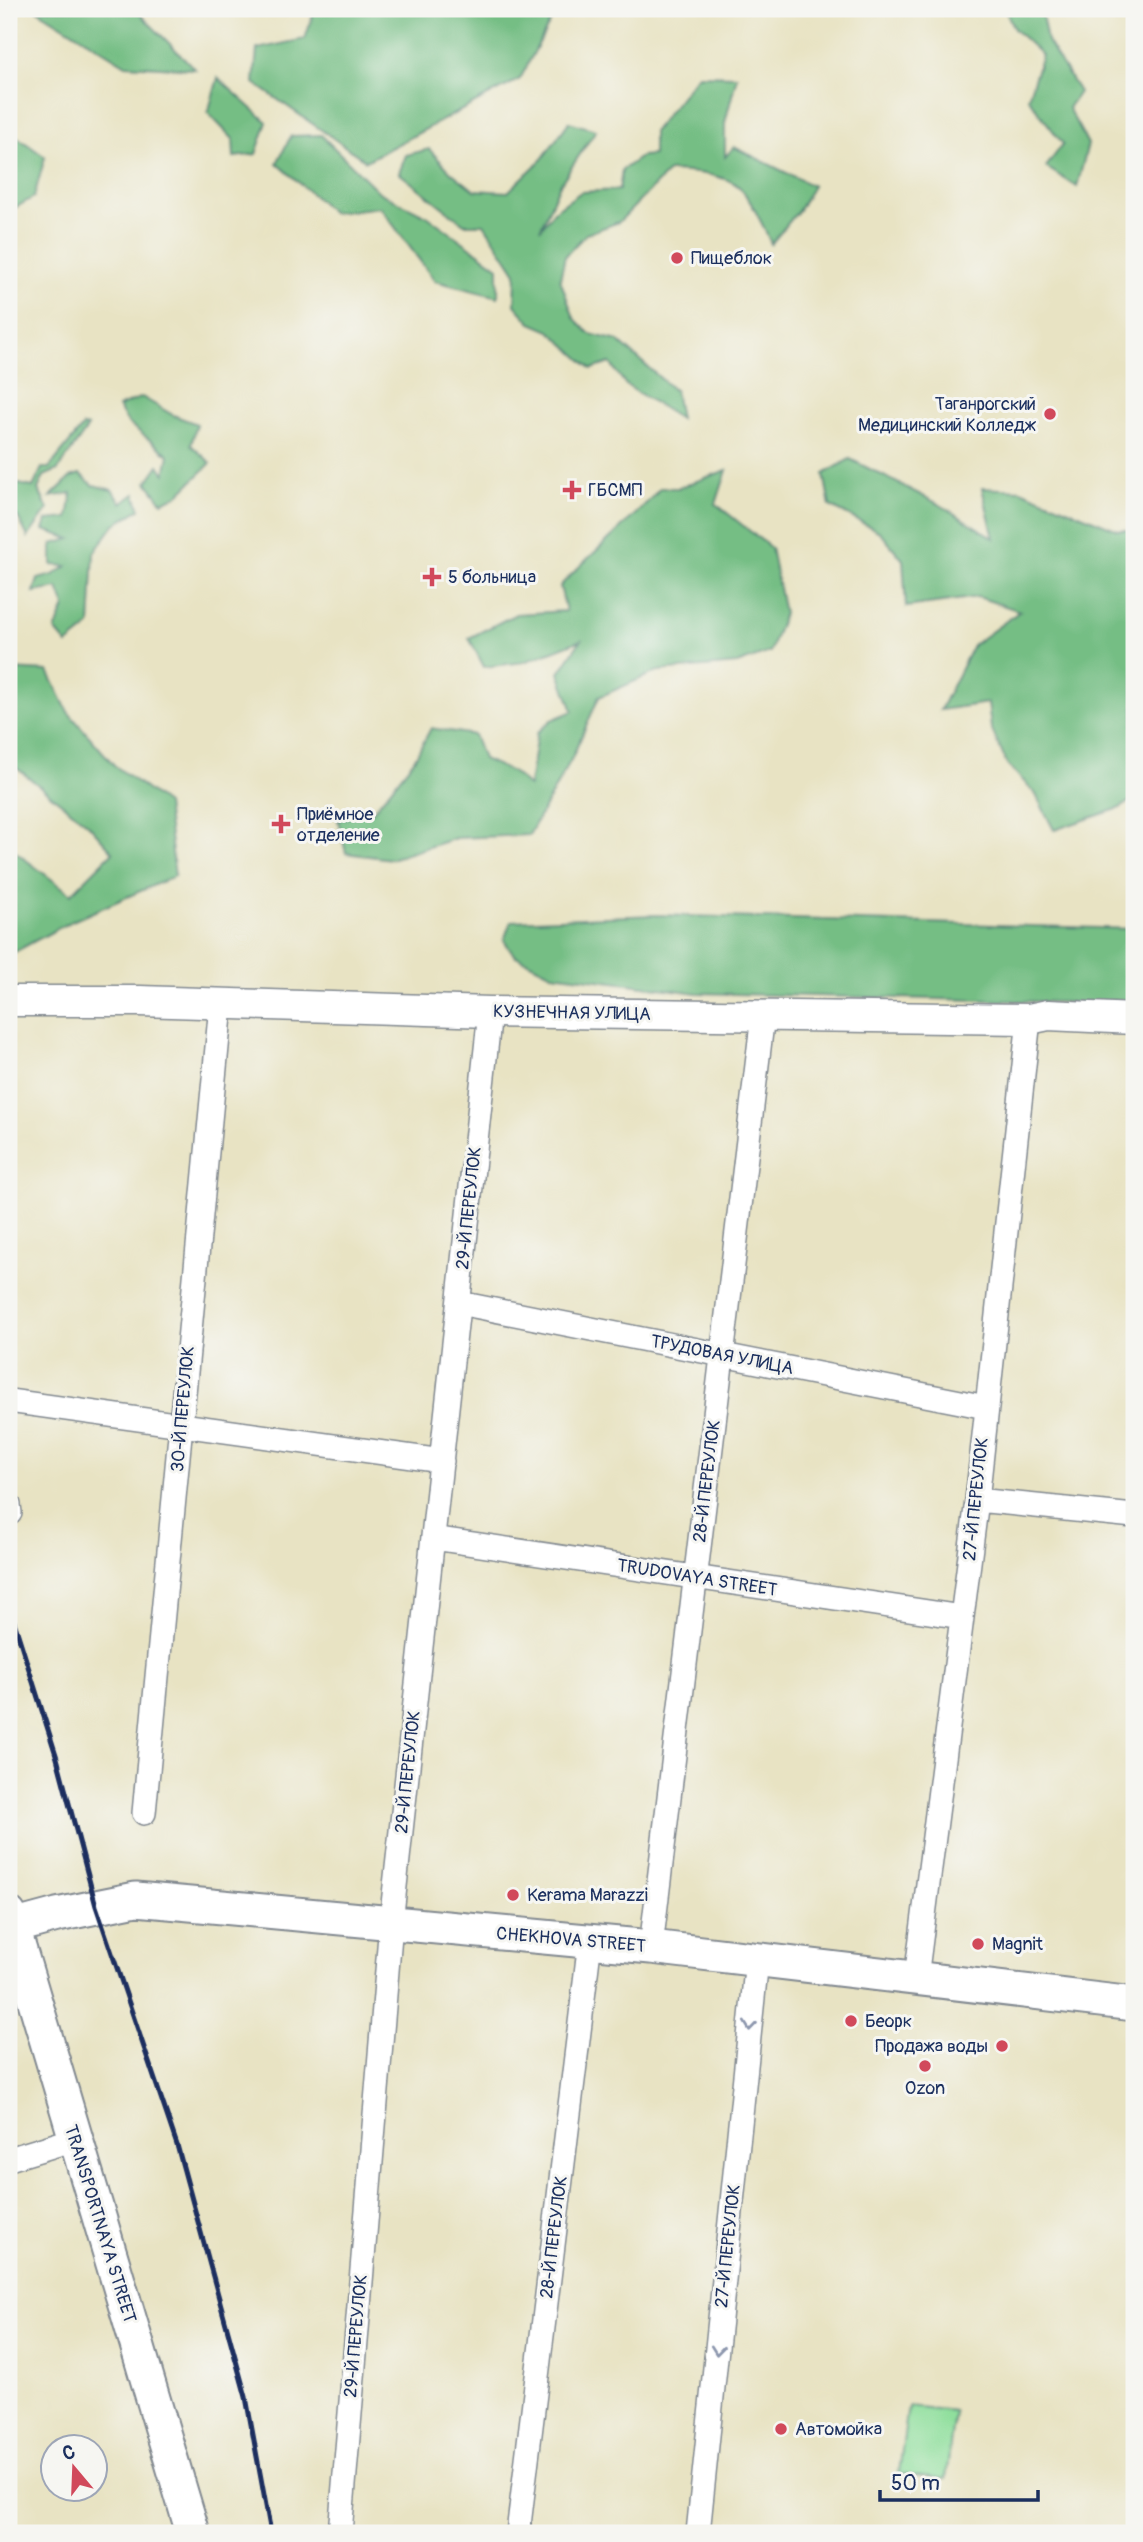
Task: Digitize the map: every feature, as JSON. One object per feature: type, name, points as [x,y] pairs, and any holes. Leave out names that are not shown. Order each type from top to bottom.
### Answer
[{"type":"main road","name":"CHEKHOVA STREET","points":[[10,1923],[136,1899],[757,1958],[1134,2004]]},
{"type":"main road","name":"TRANSPORTNAYA STREET","points":[[10,1923],[192,2533]]},
{"type":"street","name":"КУЗНЕЧНАЯ УЛИЦА","points":[[9,1001],[140,1001],[491,1012],[1134,1019]]},
{"type":"street","name":"30-Й ПЕРЕУЛОК","points":[[144,1813],[221,1005]]},
{"type":"street","name":"29-Й ПЕРЕУЛОК","points":[[340,2533],[391,1923],[491,1012]]},
{"type":"street","name":"28-Й ПЕРЕУЛОК","points":[[651,1947],[763,1015]]},
{"type":"street","name":"27-Й ПЕРЕУЛОК","points":[[916,1978],[976,1500],[1028,1019]]},
{"type":"street","name":"ТРУДОВАЯ УЛИЦА","points":[[459,1303],[986,1407]]},
{"type":"street","points":[[9,1401],[442,1461]]},
{"type":"street","points":[[976,1500],[1134,1516]]},
{"type":"street","name":"TRUDOVAYA STREET","points":[[433,1538],[962,1617]]},
{"type":"street","name":"28-Й ПЕРЕУЛОК","points":[[518,2533],[590,1941]]},
{"type":"street","name":"27-Й ПЕРЕУЛОК","points":[[698,2533],[757,1958]]},
{"type":"street","points":[[9,2158],[75,2139]]},
{"type":"green space","points":[[36,9],[135,9],[195,69],[126,65]]},
{"type":"green space","points":[[315,9],[557,9],[520,79],[366,161],[254,83],[257,49],[305,39]]},
{"type":"green space","points":[[1005,9],[1041,9],[1047,41],[1079,92],[1068,108],[1088,144],[1077,187],[1046,167],[1063,144],[1028,98],[1042,55],[1014,29]]},
{"type":"green space","points":[[698,75],[737,76],[725,123],[725,157],[734,147],[813,186],[799,210],[771,244],[750,201],[734,183],[711,175],[669,171],[619,222],[586,234],[565,256],[560,279],[574,318],[590,334],[618,341],[675,391],[680,419],[626,385],[610,363],[592,369],[550,331],[531,323],[515,305],[516,273],[484,224],[464,224],[399,173],[406,155],[429,149],[451,172],[474,190],[508,192],[542,159],[569,122],[596,130],[559,186],[540,230],[554,211],[581,192],[619,190],[622,170],[642,156],[653,155],[653,132]]},
{"type":"green space","points":[[218,78],[267,122],[256,154],[234,157],[233,139],[208,113]]},
{"type":"green space","points":[[9,131],[45,157],[34,197],[9,211]]},
{"type":"green space","points":[[321,135],[380,193],[427,216],[498,267],[498,297],[435,281],[380,207],[333,213],[277,163],[291,136]]},
{"type":"green space","points":[[142,397],[173,415],[197,424],[191,445],[211,463],[178,495],[162,502],[147,482],[159,465],[165,474],[169,455],[128,423],[118,407]]},
{"type":"green space","points":[[83,426],[88,427],[58,470],[44,476],[38,489],[48,509],[28,537],[18,517],[9,513],[9,488],[19,484],[33,487],[42,468],[49,468]]},
{"type":"green space","points":[[850,459],[939,504],[994,538],[982,488],[1021,490],[1118,530],[1134,530],[1134,798],[1120,808],[1054,830],[1035,793],[1007,764],[991,728],[988,703],[940,710],[973,645],[1020,611],[978,597],[906,607],[903,560],[880,532],[830,506],[824,474]]},
{"type":"green space","points":[[727,470],[716,504],[771,548],[784,613],[770,652],[737,664],[658,671],[599,697],[572,758],[529,835],[456,838],[391,859],[346,853],[338,820],[373,811],[414,760],[431,728],[474,735],[483,759],[512,772],[529,786],[537,733],[551,720],[573,711],[559,673],[581,640],[524,662],[484,667],[469,638],[516,614],[566,611],[560,586],[660,488],[678,488]]},
{"type":"green space","points":[[80,474],[93,485],[112,490],[122,503],[135,494],[140,509],[114,525],[94,553],[90,626],[67,644],[55,630],[65,607],[58,588],[34,592],[38,579],[53,575],[67,566],[52,565],[52,544],[71,539],[44,530],[47,520],[68,518],[72,493],[50,497],[71,477]]},
{"type":"green space","points":[[9,669],[48,671],[68,712],[114,765],[166,804],[175,876],[70,922],[9,955],[9,847],[71,894],[113,852],[88,824],[9,762]]},
{"type":"green space","points":[[655,915],[1134,929],[1134,1004],[697,993],[552,974],[514,955],[504,940],[511,921]]},
{"type":"green space","points":[[908,2406],[954,2411],[946,2479],[899,2473]]},
{"type":"railway","points":[[9,1606],[57,1758],[96,1906],[177,2145],[246,2397],[271,2533]]},
{"type":"place","name":"Пищеблок","points":[[677,258]]},
{"type":"place","name":"Таганрогский Медицинский Колледж","points":[[1050,414]]},
{"type":"place","name":"ГБСМП","points":[[572,490]]},
{"type":"place","name":"5 больница","points":[[432,577]]},
{"type":"place","name":"Приёмное отделение","points":[[281,824]]},
{"type":"place","name":"Kerama Marazzi","points":[[513,1895]]},
{"type":"place","name":"Magnit","points":[[978,1944]]},
{"type":"place","name":"Беорк","points":[[851,2021]]},
{"type":"place","name":"Продажа воды","points":[[1002,2046]]},
{"type":"place","name":"Ozon","points":[[925,2066]]},
{"type":"place","name":"Автомойка","points":[[781,2429]]}]
